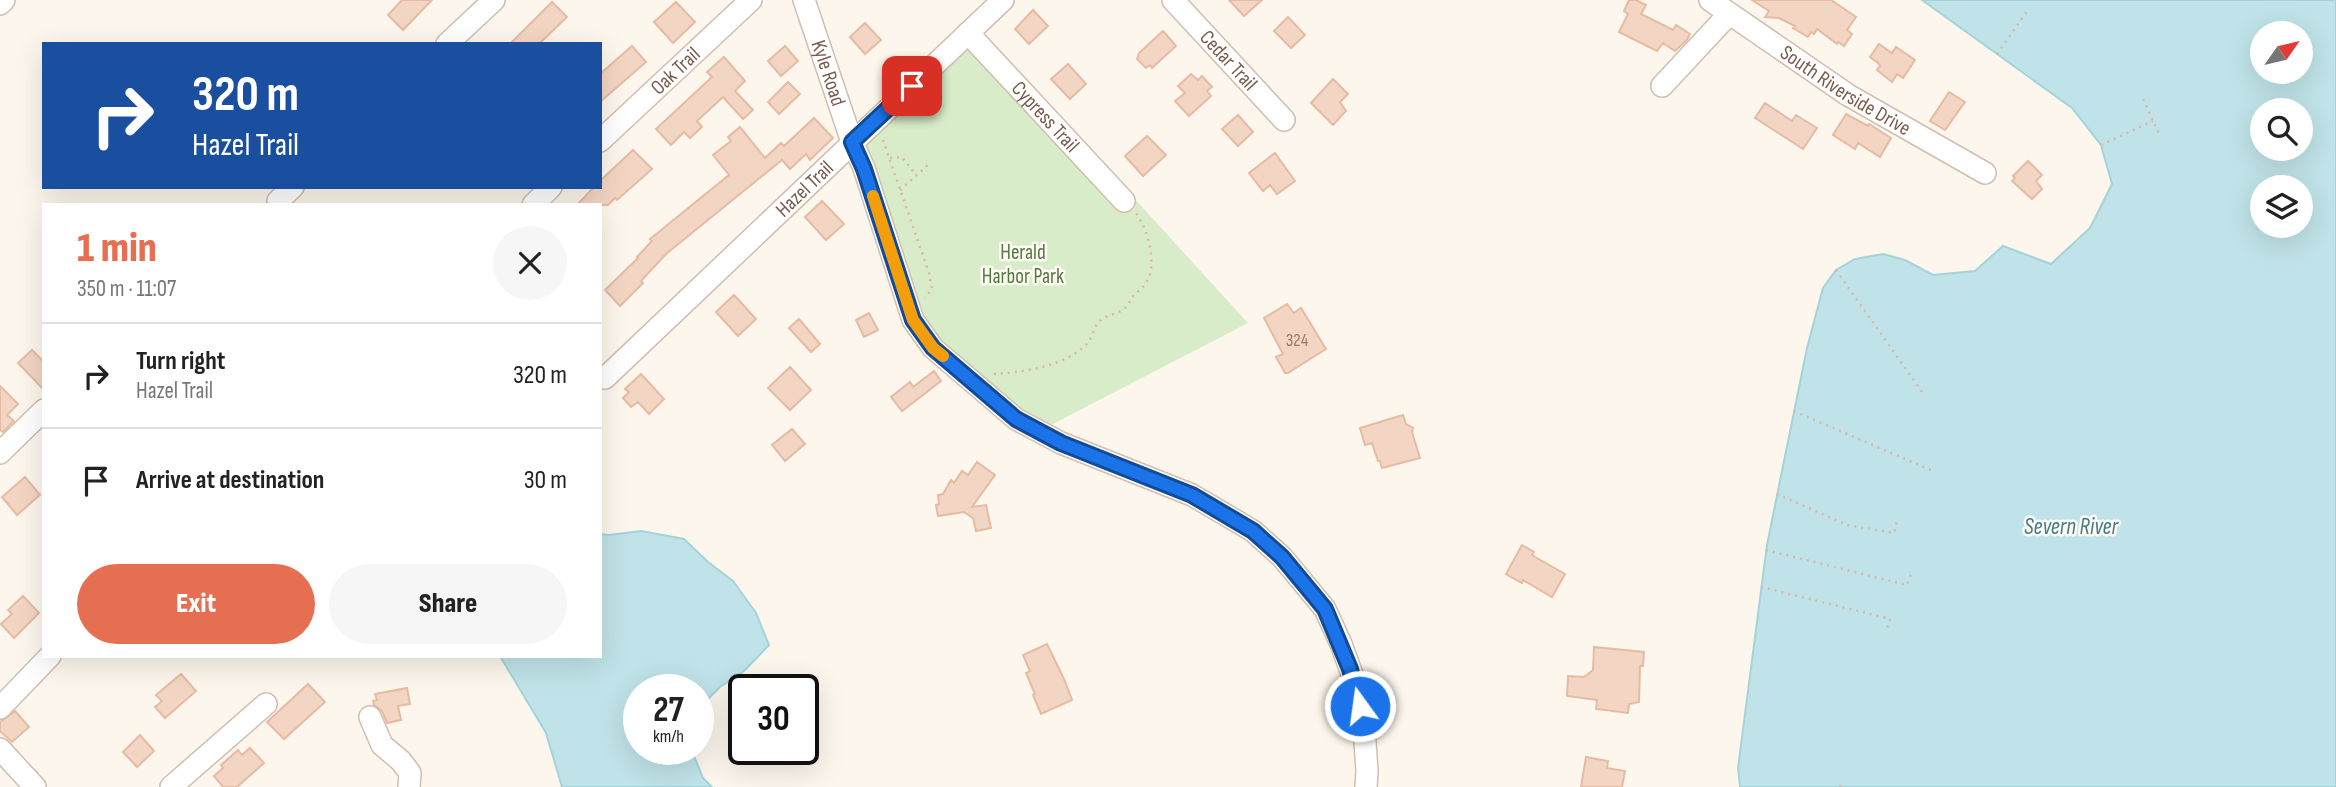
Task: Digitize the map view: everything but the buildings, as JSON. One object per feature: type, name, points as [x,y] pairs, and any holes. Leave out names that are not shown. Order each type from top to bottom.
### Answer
[{"type":"street","points":[[449,42],[494,0]]},
{"type":"street","name":"Oak Trail","points":[[602,139],[751,0]]},
{"type":"street","name":"Kyle Road","points":[[804,0],[852,142],[864,169],[913,320],[933,348],[1016,419],[1061,443],[1192,495],[1253,531],[1282,557],[1325,609],[1356,685],[1364,727],[1366,787]]},
{"type":"street","name":"Hazel Trail","points":[[606,378],[1003,0]]},
{"type":"street","name":"Cedar Trail","points":[[1173,0],[1284,120]]},
{"type":"street","name":"South Riverside Drive","points":[[1710,0],[1848,95],[1985,173]]},
{"type":"street","points":[[1662,86],[1729,14]]},
{"type":"street","name":"Cypress Trail","points":[[968,33],[1124,201]]},
{"type":"street","points":[[535,203],[549,189]]},
{"type":"street","points":[[0,453],[42,412]]},
{"type":"street","points":[[0,708],[48,658]]},
{"type":"street","points":[[171,787],[266,704]]},
{"type":"street","points":[[370,717],[382,745],[411,773],[409,787]]},
{"type":"street","points":[[0,749],[35,787]]},
{"type":"path","points":[[1997,54],[2028,10]]},
{"type":"path","points":[[2143,99],[2160,136]]},
{"type":"path","points":[[874,121],[890,159],[932,289],[925,298],[908,304]]},
{"type":"path","points":[[2101,145],[2154,121]]},
{"type":"path","points":[[890,159],[902,157],[916,175]]},
{"type":"path","points":[[900,190],[929,164]]},
{"type":"path","points":[[970,379],[989,374],[1018,372],[1065,359],[1087,344],[1098,322],[1124,310],[1147,282],[1151,249],[1144,224],[1124,201]]},
{"type":"path","points":[[1836,270],[1922,392]]},
{"type":"path","points":[[1794,411],[1933,471]]},
{"type":"path","points":[[1777,494],[1847,524],[1894,533],[1897,520]]},
{"type":"path","points":[[1766,550],[1908,585],[1912,574]]},
{"type":"path","points":[[1761,587],[1890,619],[1887,628]]},
{"type":"green space","name":"Herald Harbor Park","points":[[968,44],[1133,197],[1248,323],[1049,426],[1032,419],[932,332],[865,141]]},
{"type":"water","name":"Severn River","points":[[1922,0],[2336,0],[2336,787],[1740,787],[1738,768],[1767,545],[1807,348],[1823,288],[1836,270],[1855,259],[1883,254],[1905,260],[1933,275],[1975,271],[2003,246],[2051,264],[2090,228],[2112,184],[2101,145],[2072,108]]},
{"type":"water","points":[[641,531],[684,539],[733,581],[756,613],[769,645],[744,671],[740,674],[728,674],[728,682],[714,693],[714,674],[623,674],[623,765],[698,765],[703,778],[712,787],[562,787],[546,733],[501,658],[602,658],[602,534]]},
{"type":"slow traffic","points":[[873,196],[913,320],[933,348],[943,356]]},
{"type":"route","points":[[912,86],[852,142],[864,169],[913,320],[933,348],[1016,419],[1061,443],[1192,495],[1253,531],[1282,557],[1325,609],[1356,685],[1360,706]]}]
